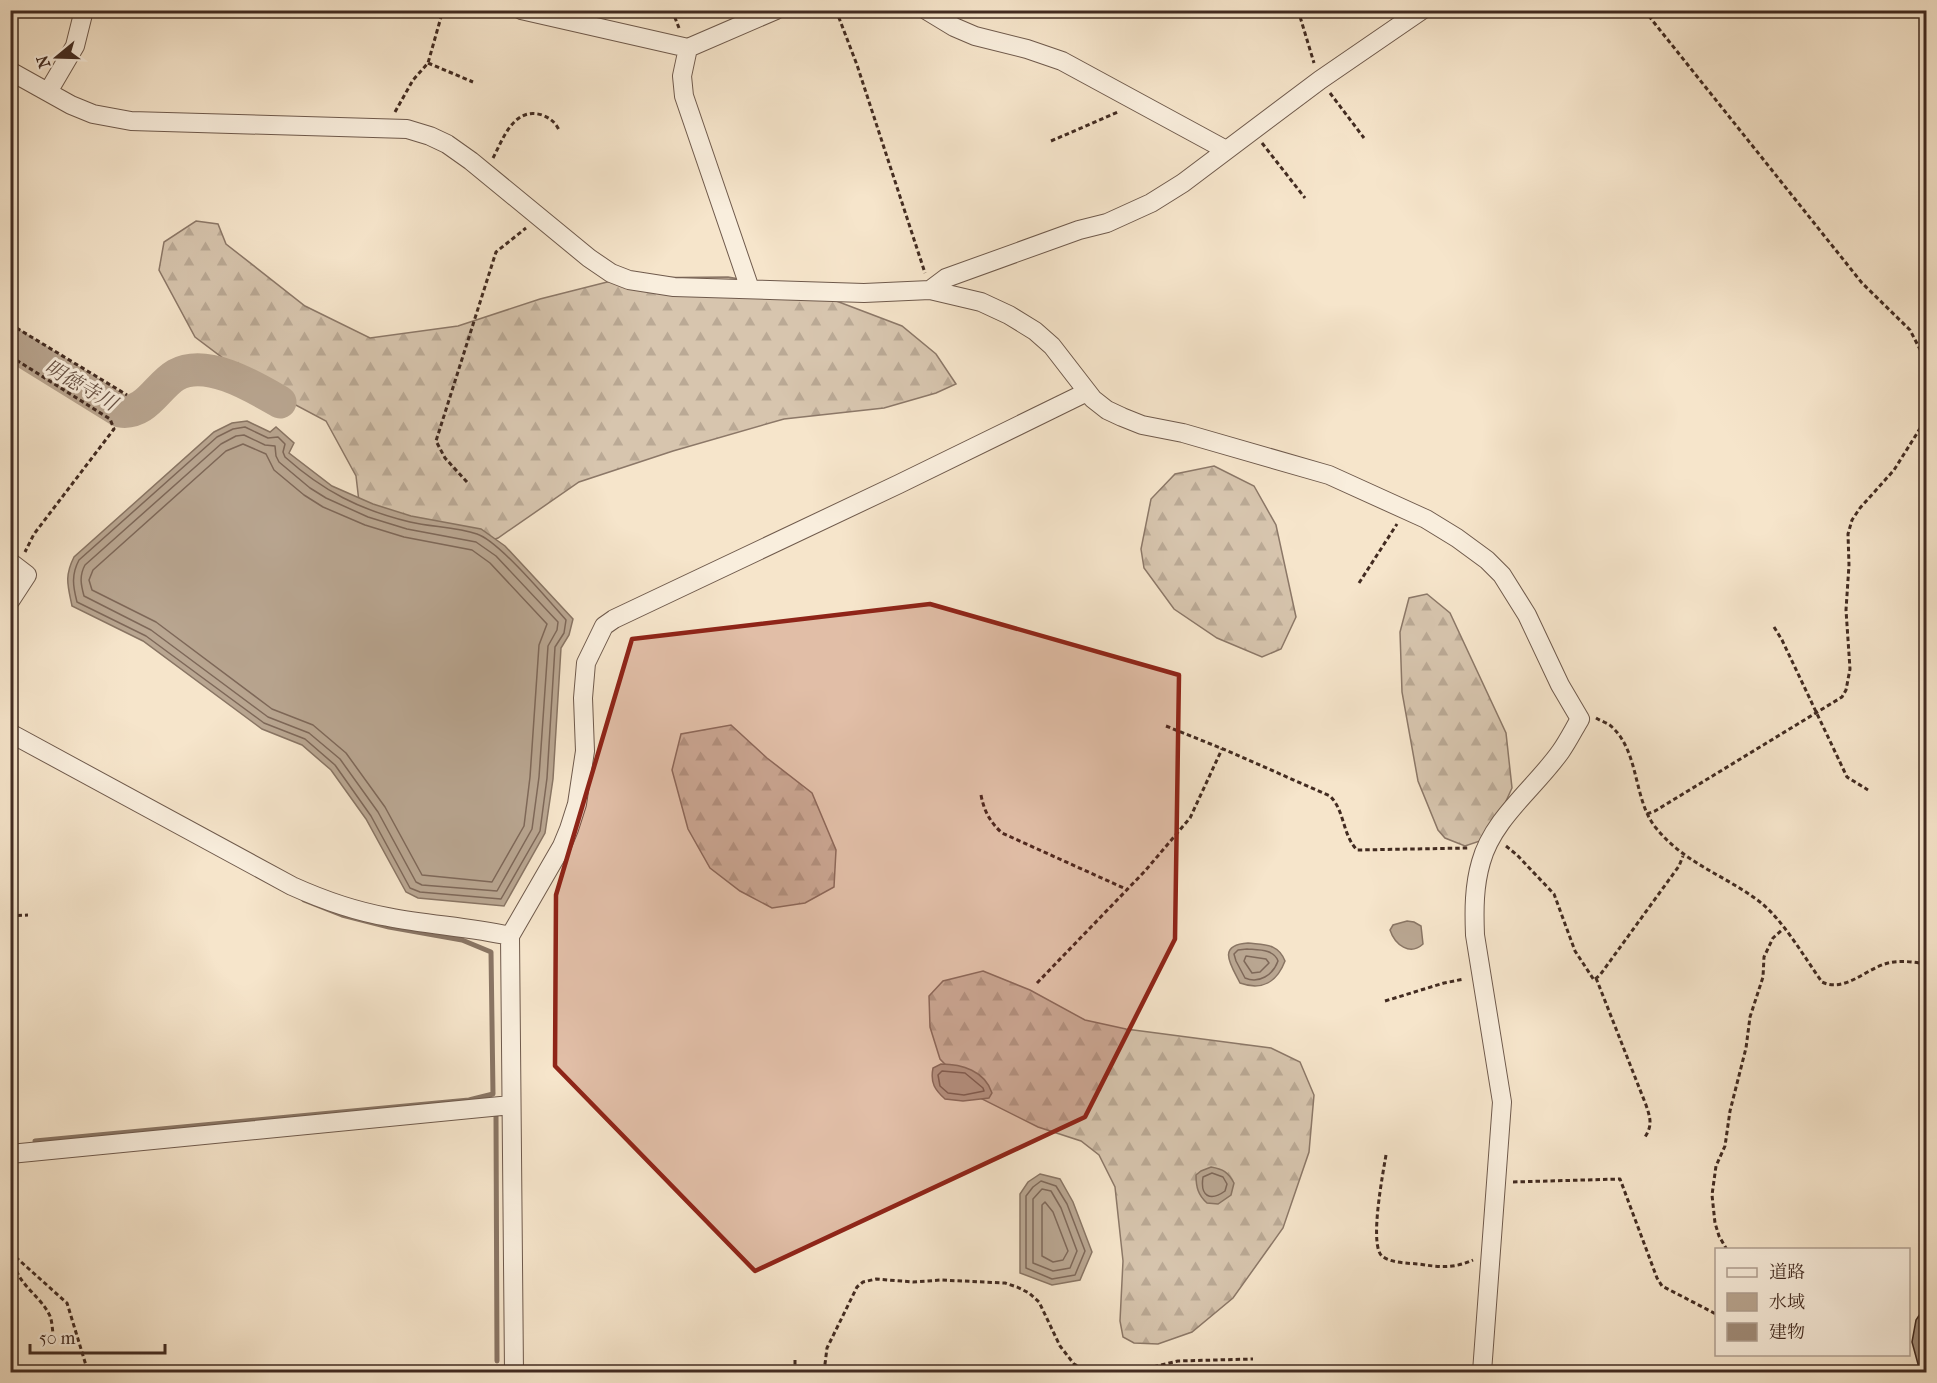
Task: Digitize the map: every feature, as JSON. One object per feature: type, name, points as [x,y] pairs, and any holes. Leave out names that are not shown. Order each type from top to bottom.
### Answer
[{"type":"street","points":[[48,92],[75,46],[84,10]]},
{"type":"street","points":[[521,10],[688,48],[776,10]]},
{"type":"street","points":[[926,10],[954,27],[975,36],[1027,49],[1062,61],[1226,150]]},
{"type":"street","points":[[930,290],[946,278],[1126,215],[1151,203],[1183,183],[1330,74],[1422,10]]},
{"type":"street","points":[[688,48],[682,76],[684,96],[750,289]]},
{"type":"street","points":[[10,70],[93,114],[131,121],[407,129],[447,144],[486,173],[589,258],[611,273],[629,280],[674,287],[864,293],[930,290],[981,302],[1035,331],[1052,346],[1087,392],[1107,410],[1142,425],[1214,442],[1329,475],[1406,509],[1457,538],[1487,560],[1502,575],[1527,615],[1560,685],[1580,719],[1561,751],[1507,815],[1481,859],[1477,879],[1474,908],[1475,935],[1502,1102],[1482,1372]]},
{"type":"street","points":[[514,1372],[510,936],[562,846],[577,804],[585,751],[582,698],[586,663],[603,626],[1087,392]]},
{"type":"street","points":[[10,601],[27,575],[14,564]]},
{"type":"street","points":[[10,733],[292,886],[319,898],[388,917],[510,936]]},
{"type":"street","points":[[10,1154],[511,1105]]},
{"type":"path","points":[[392,129],[395,112],[412,80],[428,63],[443,10]]},
{"type":"path","points":[[836,10],[857,65],[930,290]]},
{"type":"path","points":[[1644,10],[1862,283],[1910,330],[1926,361]]},
{"type":"path","points":[[428,63],[473,82]]},
{"type":"path","points":[[1051,141],[1114,114],[1136,101]]},
{"type":"path","points":[[486,173],[506,132],[517,118],[529,113],[539,114],[549,118],[559,130]]},
{"type":"path","points":[[1253,130],[1305,198]]},
{"type":"path","points":[[467,482],[445,458],[436,441],[496,252],[539,217]]},
{"type":"path","points":[[10,324],[127,395]]},
{"type":"path","points":[[10,356],[110,419],[114,429],[14,564]]},
{"type":"path","points":[[1647,814],[1842,696],[1849,679],[1846,609],[1849,565],[1848,534],[1852,520],[1894,470],[1926,419]]},
{"type":"path","points":[[1359,583],[1406,509]]},
{"type":"path","points":[[1774,627],[1847,777],[1868,790]]},
{"type":"path","points":[[1580,719],[1596,718],[1612,727],[1630,759],[1647,814],[1656,828],[1683,856],[1733,884],[1761,903],[1821,982],[1830,986],[1840,986],[1888,963],[1926,964]]},
{"type":"path","points":[[1166,726],[1330,796],[1341,810],[1348,839],[1356,850],[1505,846],[1517,855],[1554,894],[1575,951],[1594,980],[1660,893],[1679,866],[1683,856]]},
{"type":"path","points":[[1037,983],[1126,890],[1190,818],[1222,748]]},
{"type":"path","points":[[981,795],[984,809],[992,823],[1002,833],[1126,890]]},
{"type":"path","points":[[10,916],[27,915]]},
{"type":"path","points":[[1726,1248],[1715,1223],[1713,1195],[1716,1166],[1725,1146],[1730,1111],[1746,1048],[1750,1017],[1763,977],[1764,957],[1773,938],[1783,929]]},
{"type":"path","points":[[1385,1002],[1444,983],[1482,975]]},
{"type":"path","points":[[1596,978],[1651,1119],[1649,1131],[1645,1137]]},
{"type":"path","points":[[1386,1155],[1377,1225],[1376,1247],[1381,1256],[1395,1261],[1445,1268],[1490,1255]]},
{"type":"path","points":[[1495,1182],[1620,1179],[1662,1286],[1715,1313]]},
{"type":"path","points":[[10,1252],[67,1303],[88,1372]]},
{"type":"path","points":[[15,1256],[14,1264],[27,1288],[49,1314],[53,1333]]},
{"type":"path","points":[[824,1372],[827,1348],[857,1287],[863,1282],[876,1279],[913,1282],[941,1280],[1005,1283],[1017,1287],[1029,1293],[1039,1302],[1060,1346],[1074,1364],[1083,1369],[1106,1371],[1144,1369],[1178,1361],[1253,1359]]},
{"type":"path","points":[[795,1359],[795,1372]]},
{"type":"path","points":[[242,1372],[292,1372]]},
{"type":"highlighted area","points":[[930,604],[1179,675],[1175,939],[1085,1117],[755,1271],[555,1066],[556,895],[632,639]]},
{"type":"green space","points":[[196,221],[218,224],[226,244],[305,306],[370,338],[458,326],[540,299],[623,278],[728,277],[810,291],[902,326],[936,354],[956,384],[936,393],[884,408],[784,419],[673,451],[579,482],[498,538],[434,561],[364,545],[356,476],[326,421],[260,386],[195,337],[159,270],[164,242]]},
{"type":"green space","points":[[1214,466],[1254,486],[1276,525],[1296,617],[1281,649],[1262,657],[1217,638],[1174,609],[1144,568],[1141,549],[1151,499],[1175,474]]},
{"type":"green space","points":[[1427,594],[1450,613],[1506,733],[1512,788],[1489,838],[1465,846],[1445,838],[1438,830],[1418,781],[1402,692],[1400,632],[1409,598]]},
{"type":"green space","points":[[731,725],[767,758],[812,793],[836,850],[834,887],[805,903],[772,908],[740,891],[710,868],[688,829],[672,770],[681,734]]},
{"type":"green space","points":[[983,971],[1030,990],[1085,1020],[1126,1029],[1271,1048],[1300,1062],[1314,1095],[1309,1152],[1283,1228],[1233,1298],[1192,1332],[1158,1344],[1134,1343],[1123,1337],[1120,1321],[1123,1261],[1115,1187],[1099,1155],[1081,1141],[1038,1127],[976,1096],[940,1059],[930,1027],[929,996],[943,981]]},
{"type":"water","points":[[247,421],[270,432],[276,427],[294,443],[289,453],[332,486],[373,504],[411,516],[481,529],[505,546],[573,619],[569,635],[561,648],[553,779],[545,833],[504,906],[418,898],[406,892],[366,819],[331,770],[302,745],[262,729],[143,641],[72,606],[68,576],[74,557],[214,432],[232,423]]},
{"type":"water","points":[[1407,921],[1421,926],[1423,944],[1413,949],[1399,944],[1390,930],[1393,925]]},
{"type":"water","points":[[1248,943],[1274,948],[1279,951],[1285,961],[1278,974],[1268,983],[1255,986],[1240,983],[1230,963],[1229,952],[1232,948]]},
{"type":"water","points":[[941,1064],[965,1067],[978,1074],[989,1085],[992,1093],[989,1098],[963,1101],[945,1099],[936,1089],[932,1078],[933,1068]]},
{"type":"water","points":[[1211,1167],[1225,1172],[1234,1183],[1231,1195],[1218,1204],[1207,1203],[1201,1197],[1197,1187],[1196,1175]]},
{"type":"water","points":[[1040,1174],[1060,1179],[1073,1202],[1092,1252],[1080,1280],[1052,1285],[1020,1273],[1020,1194],[1028,1182]]},
{"type":"building","points":[[1926,1305],[1926,1372],[1918,1364],[1912,1342],[1916,1320]]},
{"type":"waterway","name":"明徳寺川","points":[[10,343],[120,411],[137,409],[176,375],[202,370],[230,376],[280,402]]},
{"type":"waterway","points":[[35,1141],[469,1100],[493,1094],[491,952],[462,940],[389,927],[342,915],[304,900]]},
{"type":"waterway","points":[[496,1116],[497,1361]]}]
